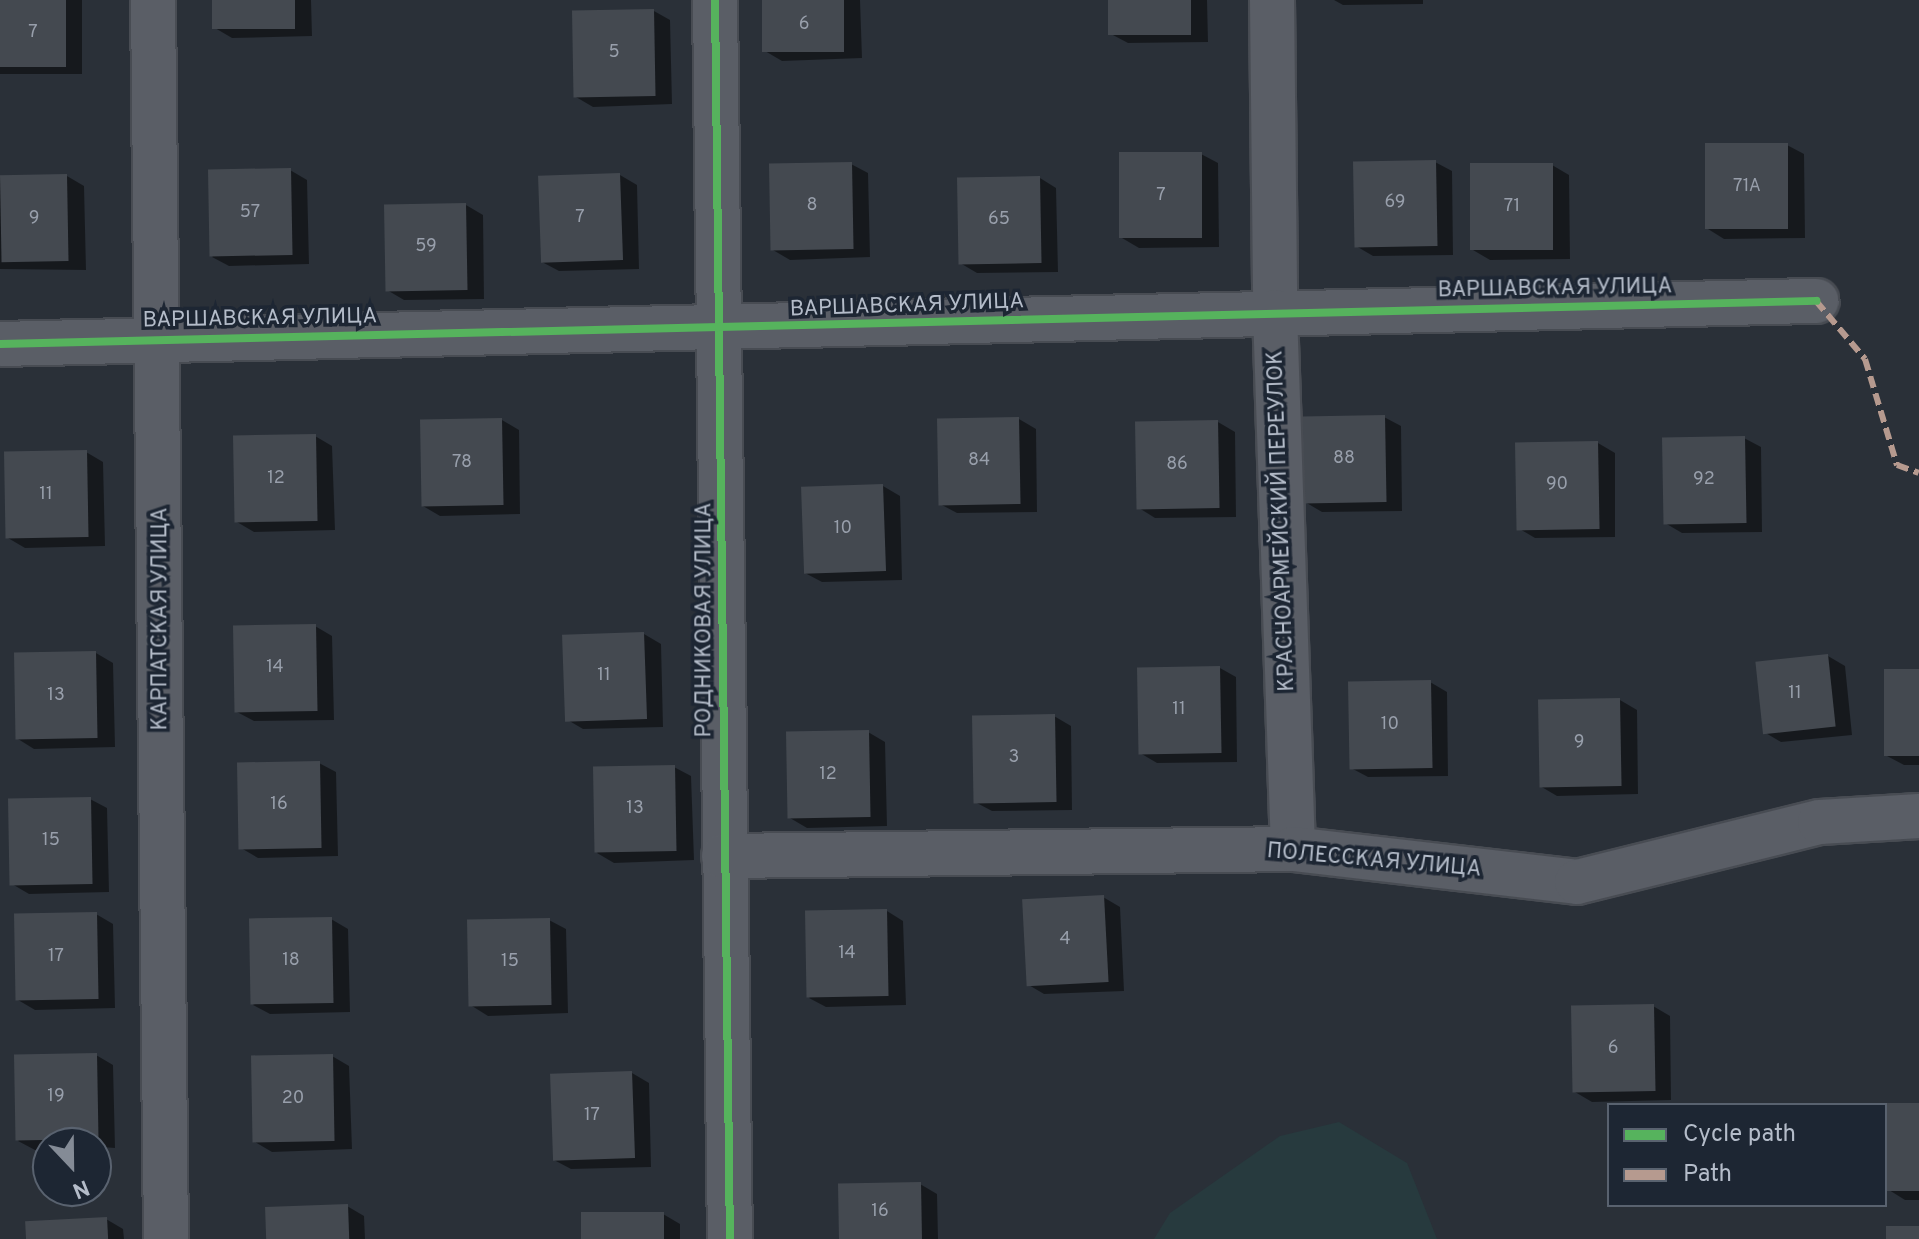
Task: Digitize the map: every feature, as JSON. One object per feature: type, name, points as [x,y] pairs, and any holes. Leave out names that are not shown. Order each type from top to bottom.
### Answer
[{"type":"street","name":"КАРПАТСКАЯ УЛИЦА","points":[[153,0],[159,338],[166,1239]]},
{"type":"street","name":"РОДНИКОВАЯ УЛИЦА","points":[[715,0],[730,1239]]},
{"type":"street","name":"КРАСНОАРМЕЙСКИЙ ПЕРЕУЛОК","points":[[1272,0],[1275,312],[1293,849]]},
{"type":"street","name":"ВАРШАВСКАЯ УЛИЦА","points":[[0,344],[159,338],[721,330],[1275,312],[1816,301]]},
{"type":"street","name":"ПОЛЕССКАЯ УЛИЦА","points":[[724,856],[1293,849],[1577,882],[1820,822],[1919,816]]},
{"type":"green space","points":[[1339,1122],[1407,1163],[1437,1239],[1154,1239],[1170,1213],[1280,1136]]},
{"type":"building","points":[[0,0],[66,0],[66,67],[0,67]]},
{"type":"building","points":[[212,0],[295,0],[295,29],[212,29]]},
{"type":"building","points":[[762,0],[844,0],[844,52],[762,52]]},
{"type":"building","points":[[1108,0],[1191,0],[1191,35],[1108,35]]},
{"type":"building","points":[[654,9],[656,96],[574,97],[572,10]]},
{"type":"building","points":[[1705,143],[1788,143],[1788,229],[1705,229]]},
{"type":"building","points":[[1119,152],[1202,152],[1202,238],[1119,238]]},
{"type":"building","points":[[1436,160],[1438,246],[1355,247],[1353,161]]},
{"type":"building","points":[[852,162],[854,249],[771,250],[769,163]]},
{"type":"building","points":[[1470,163],[1553,163],[1553,250],[1470,250]]},
{"type":"building","points":[[291,168],[293,255],[210,256],[208,169]]},
{"type":"building","points":[[620,173],[623,260],[541,263],[538,176]]},
{"type":"building","points":[[67,174],[69,261],[2,262],[0,175]]},
{"type":"building","points":[[1040,176],[1042,263],[959,264],[957,177]]},
{"type":"building","points":[[466,203],[468,290],[386,291],[384,204]]},
{"type":"building","points":[[1385,415],[1387,502],[1304,503],[1302,416]]},
{"type":"building","points":[[1019,417],[1021,504],[939,505],[937,418]]},
{"type":"building","points":[[502,418],[504,505],[422,506],[420,419]]},
{"type":"building","points":[[1218,420],[1220,508],[1137,509],[1135,421]]},
{"type":"building","points":[[316,434],[318,521],[235,522],[233,435]]},
{"type":"building","points":[[1745,436],[1747,523],[1664,524],[1662,437]]},
{"type":"building","points":[[1598,441],[1600,529],[1517,530],[1515,442]]},
{"type":"building","points":[[87,450],[89,537],[6,538],[4,451]]},
{"type":"building","points":[[883,484],[886,571],[804,574],[801,487]]},
{"type":"building","points":[[316,624],[318,711],[235,712],[233,625]]},
{"type":"building","points":[[644,632],[647,719],[565,722],[562,635]]},
{"type":"building","points":[[96,651],[98,738],[16,739],[14,652]]},
{"type":"building","points":[[1828,654],[1836,727],[1763,734],[1755,662]]},
{"type":"building","points":[[1220,666],[1222,753],[1139,754],[1137,667]]},
{"type":"building","points":[[1884,669],[1919,669],[1919,756],[1884,756]]},
{"type":"building","points":[[1431,680],[1433,768],[1350,769],[1348,681]]},
{"type":"building","points":[[1620,698],[1622,786],[1540,787],[1538,699]]},
{"type":"building","points":[[1055,714],[1057,802],[974,803],[972,715]]},
{"type":"building","points":[[869,730],[871,817],[788,818],[786,731]]},
{"type":"building","points":[[320,761],[322,848],[239,849],[237,762]]},
{"type":"building","points":[[675,765],[677,851],[595,852],[593,766]]},
{"type":"building","points":[[91,797],[93,884],[10,885],[8,798]]},
{"type":"building","points":[[1104,895],[1109,982],[1027,986],[1022,899]]},
{"type":"building","points":[[887,909],[889,996],[807,997],[805,910]]},
{"type":"building","points":[[97,912],[99,999],[16,1000],[14,913]]},
{"type":"building","points":[[332,917],[334,1003],[251,1004],[249,918]]},
{"type":"building","points":[[550,918],[552,1005],[469,1006],[467,919]]},
{"type":"building","points":[[1654,1004],[1656,1091],[1573,1092],[1571,1005]]},
{"type":"building","points":[[97,1053],[98,1127],[32,1127],[32,1140],[16,1140],[14,1054]]},
{"type":"building","points":[[333,1054],[335,1141],[253,1142],[251,1055]]},
{"type":"building","points":[[632,1071],[635,1158],[553,1161],[550,1074]]},
{"type":"building","points":[[1887,1103],[1919,1103],[1919,1191],[1887,1191]]},
{"type":"building","points":[[921,1182],[922,1239],[839,1239],[838,1183]]},
{"type":"building","points":[[348,1204],[349,1239],[266,1239],[265,1207]]},
{"type":"building","points":[[581,1212],[664,1212],[664,1239],[581,1239]]},
{"type":"building","points":[[107,1217],[108,1239],[26,1239],[25,1221]]},
{"type":"building","points":[[1886,1226],[1919,1226],[1919,1239],[1886,1239]]},
{"type":"marked path","points":[[1816,301],[1865,359],[1897,465],[1919,473]]},
{"type":"cycle path","points":[[715,0],[730,1239]]},
{"type":"cycle path","points":[[0,344],[1816,301]]}]
